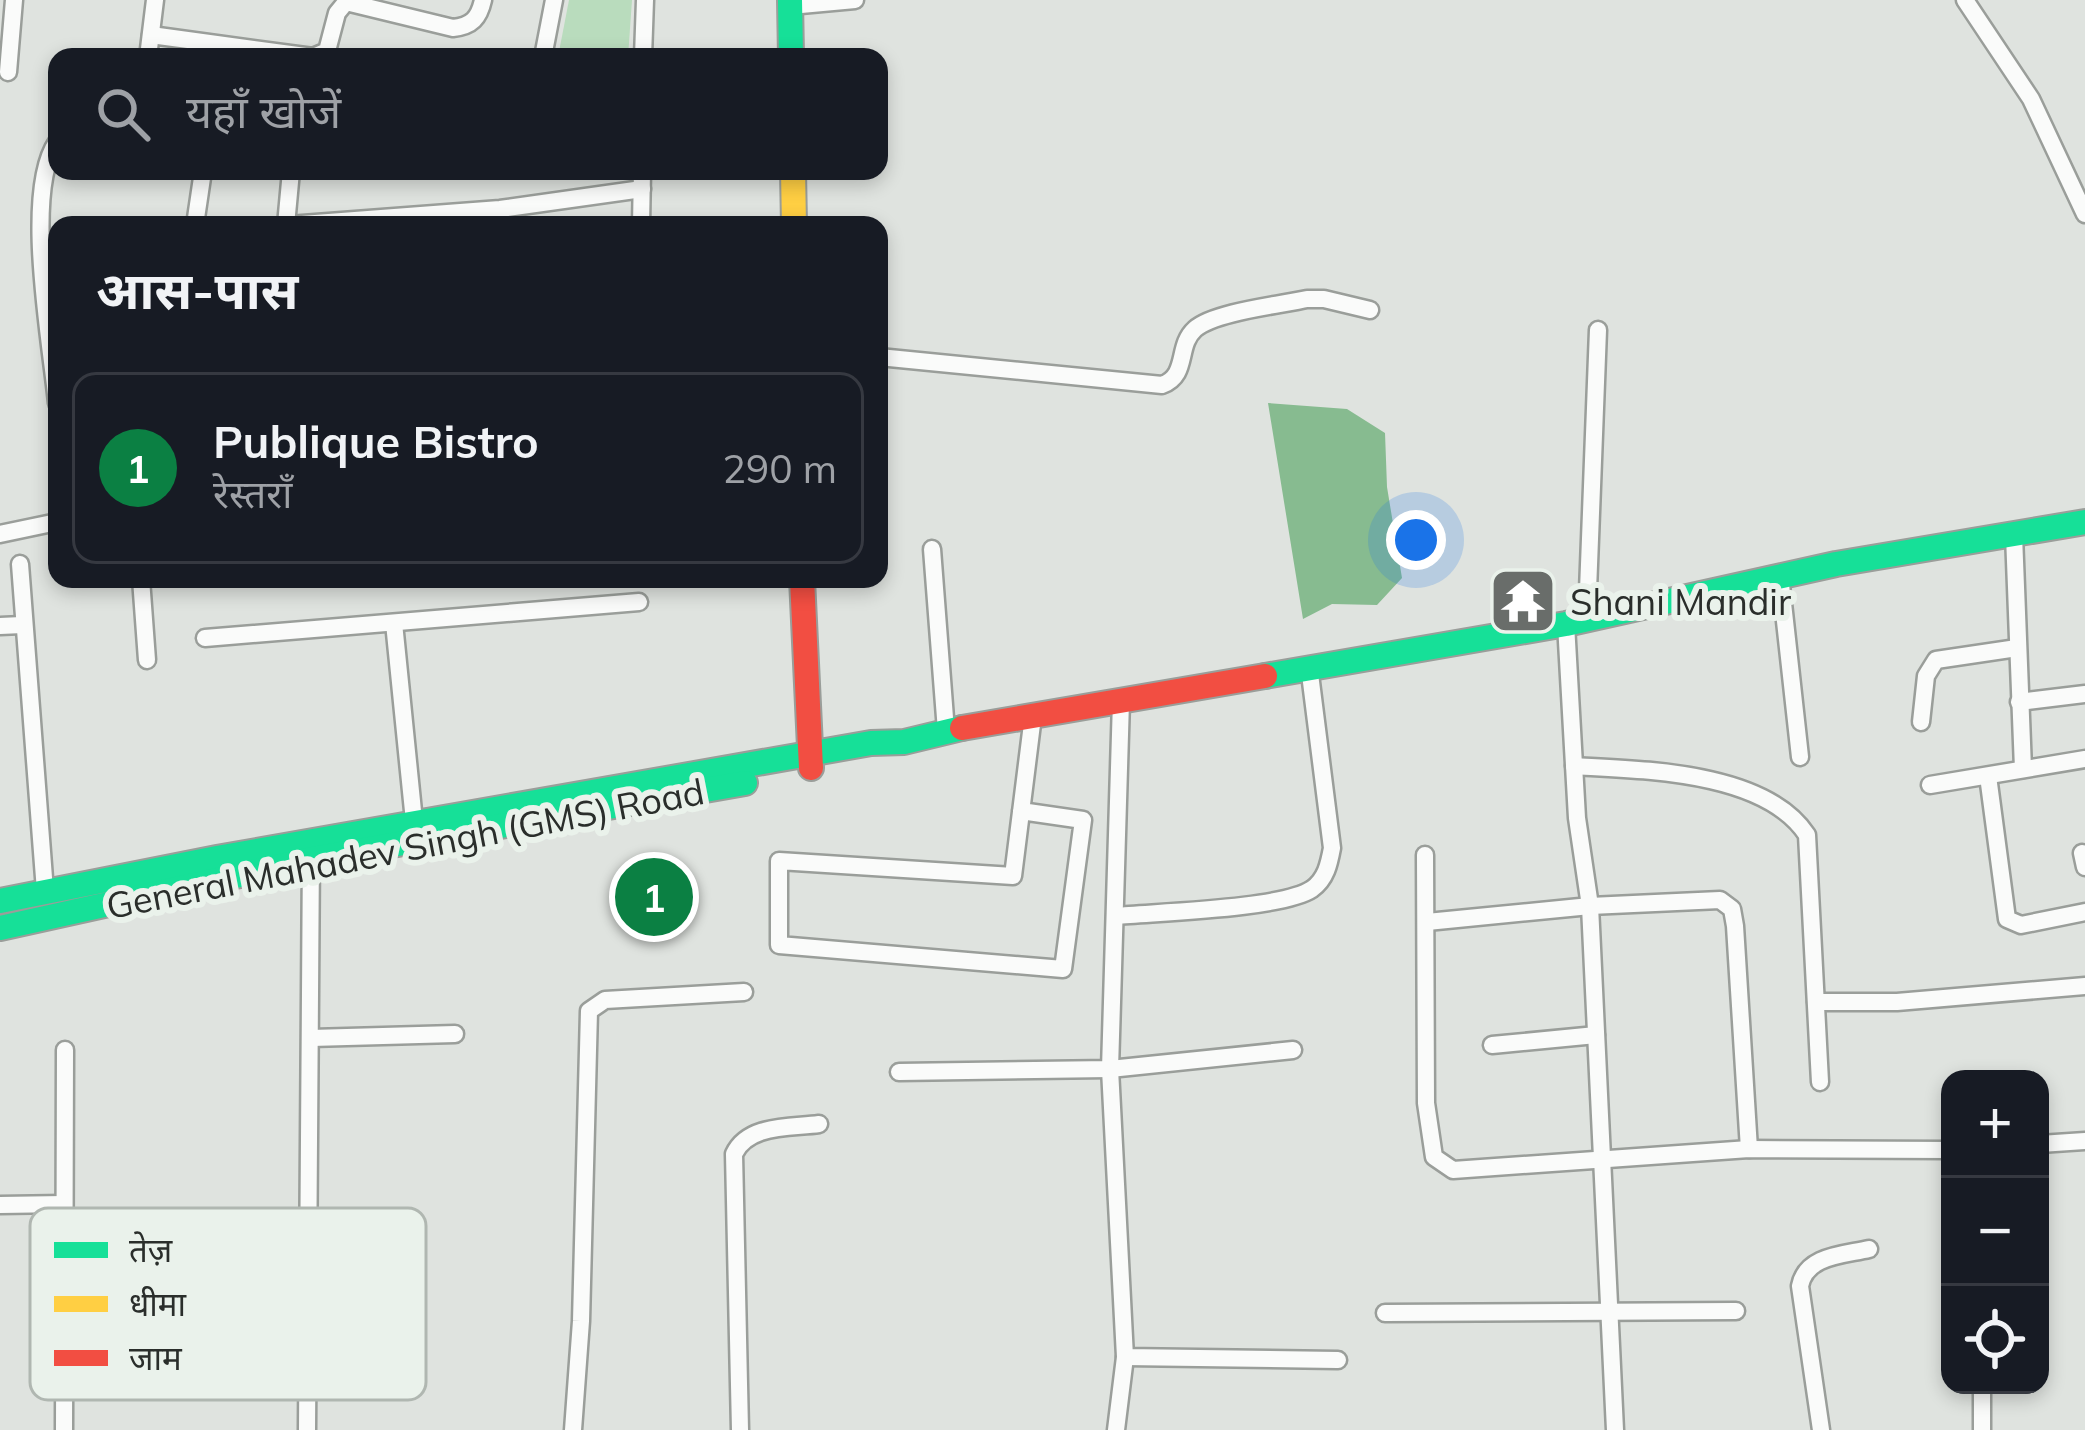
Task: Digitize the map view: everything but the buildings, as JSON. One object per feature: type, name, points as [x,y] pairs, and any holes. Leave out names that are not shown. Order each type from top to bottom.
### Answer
[{"type":"street","points":[[8,72],[14,0]]},
{"type":"street","points":[[150,48],[155,0]]},
{"type":"street","points":[[328,48],[337,13],[346,2],[453,28],[478,17],[483,0]]},
{"type":"street","points":[[545,48],[554,0]]},
{"type":"street","points":[[643,48],[645,0]]},
{"type":"street","points":[[791,48],[790,3],[855,0]]},
{"type":"street","points":[[1965,0],[2031,99],[2085,214]]},
{"type":"street","points":[[152,35],[247,48]]},
{"type":"street","points":[[48,164],[41,246],[48,315]]},
{"type":"street","points":[[196,216],[202,180]]},
{"type":"street","points":[[288,216],[290,180]]},
{"type":"street","points":[[504,216],[642,180],[641,216]]},
{"type":"street","points":[[793,180],[794,216]]},
{"type":"street","points":[[888,358],[1162,385],[1179,372],[1187,339],[1209,321],[1307,299],[1370,310]]},
{"type":"street","points":[[1598,330],[1576,620],[1574,766],[1576,818],[1590,906],[1615,1430]]},
{"type":"street","name":"General Mahadev Singh (GMS) Road","points":[[0,928],[311,849],[810,762],[876,755],[946,731],[1576,620],[1780,576],[2085,522]]},
{"type":"street","points":[[0,534],[48,524]]},
{"type":"street","points":[[2014,535],[2023,770]]},
{"type":"street","points":[[932,549],[946,731]]},
{"type":"street","points":[[20,564],[45,891]]},
{"type":"street","points":[[1780,576],[1800,757]]},
{"type":"street","points":[[142,588],[146,660]]},
{"type":"street","points":[[0,901],[311,849],[414,821],[810,762],[802,588]]},
{"type":"street","points":[[205,638],[639,602]]},
{"type":"street","points":[[394,622],[414,821]]},
{"type":"street","points":[[0,626],[22,625]]},
{"type":"street","points":[[1921,722],[1926,676],[1936,660],[2017,649]]},
{"type":"street","points":[[1116,916],[1288,899],[1318,883],[1328,870],[1332,848],[1309,666]]},
{"type":"street","points":[[2019,702],[2085,694]]},
{"type":"street","points":[[1116,1430],[1125,1357],[1110,1069],[1121,701]]},
{"type":"street","points":[[1022,811],[1083,820],[1063,969],[779,946],[779,861],[1013,876],[1033,716]]},
{"type":"street","points":[[1930,785],[2085,759]]},
{"type":"street","points":[[1574,766],[1692,776],[1761,799],[1796,818],[1808,835],[1820,1082]]},
{"type":"street","points":[[1988,776],[2007,919],[2021,925],[2085,912]]},
{"type":"street","points":[[309,1208],[311,849]]},
{"type":"street","points":[[1425,855],[1425,1077],[1434,1157],[1453,1170],[1749,1149],[1941,1150]]},
{"type":"street","points":[[1427,922],[1590,906],[1720,900],[1732,909],[1749,1149]]},
{"type":"street","points":[[1816,1002],[1897,1002],[2085,986]]},
{"type":"street","points":[[573,1430],[581,1321],[589,1011],[605,1000],[744,992]]},
{"type":"street","points":[[311,1038],[455,1034]]},
{"type":"street","points":[[1492,1045],[1596,1035]]},
{"type":"street","points":[[64,1050],[64,1208]]},
{"type":"street","points":[[899,1072],[1110,1069],[1293,1050]]},
{"type":"street","points":[[740,1430],[734,1154],[740,1142],[753,1134],[819,1124]]},
{"type":"street","points":[[2049,1143],[2085,1141]]},
{"type":"street","points":[[0,1205],[64,1204]]},
{"type":"street","points":[[1821,1430],[1802,1275],[1816,1262],[1869,1249]]},
{"type":"street","points":[[1385,1313],[1736,1311]]},
{"type":"street","points":[[1125,1357],[1338,1360]]},
{"type":"street","points":[[1982,1394],[1982,1430]]},
{"type":"street","points":[[307,1400],[307,1430]]},
{"type":"shaded area","points":[[569,0],[632,0],[629,48],[560,48]]},
{"type":"shaded area","points":[[1268,403],[1347,409],[1385,433],[1387,487],[1402,578],[1377,605],[1332,604],[1303,619]]},
{"type":"traffic: fast","points":[[790,0],[791,48]]},
{"type":"traffic: fast","points":[[1265,676],[1566,624],[1836,564],[2085,522]]},
{"type":"traffic: fast","points":[[0,901],[217,858],[871,743],[904,742],[962,728]]},
{"type":"traffic: fast","points":[[0,928],[312,859],[745,783]]},
{"type":"traffic: slow","points":[[793,180],[794,216]]},
{"type":"traffic: jam","points":[[802,588],[811,768]]},
{"type":"traffic: jam","points":[[962,728],[1265,676]]},
{"type":"place","name":"Shani Mandir","points":[[1523,601]]},
{"type":"place","name":"Publique Bistro","points":[[654,897]]}]
